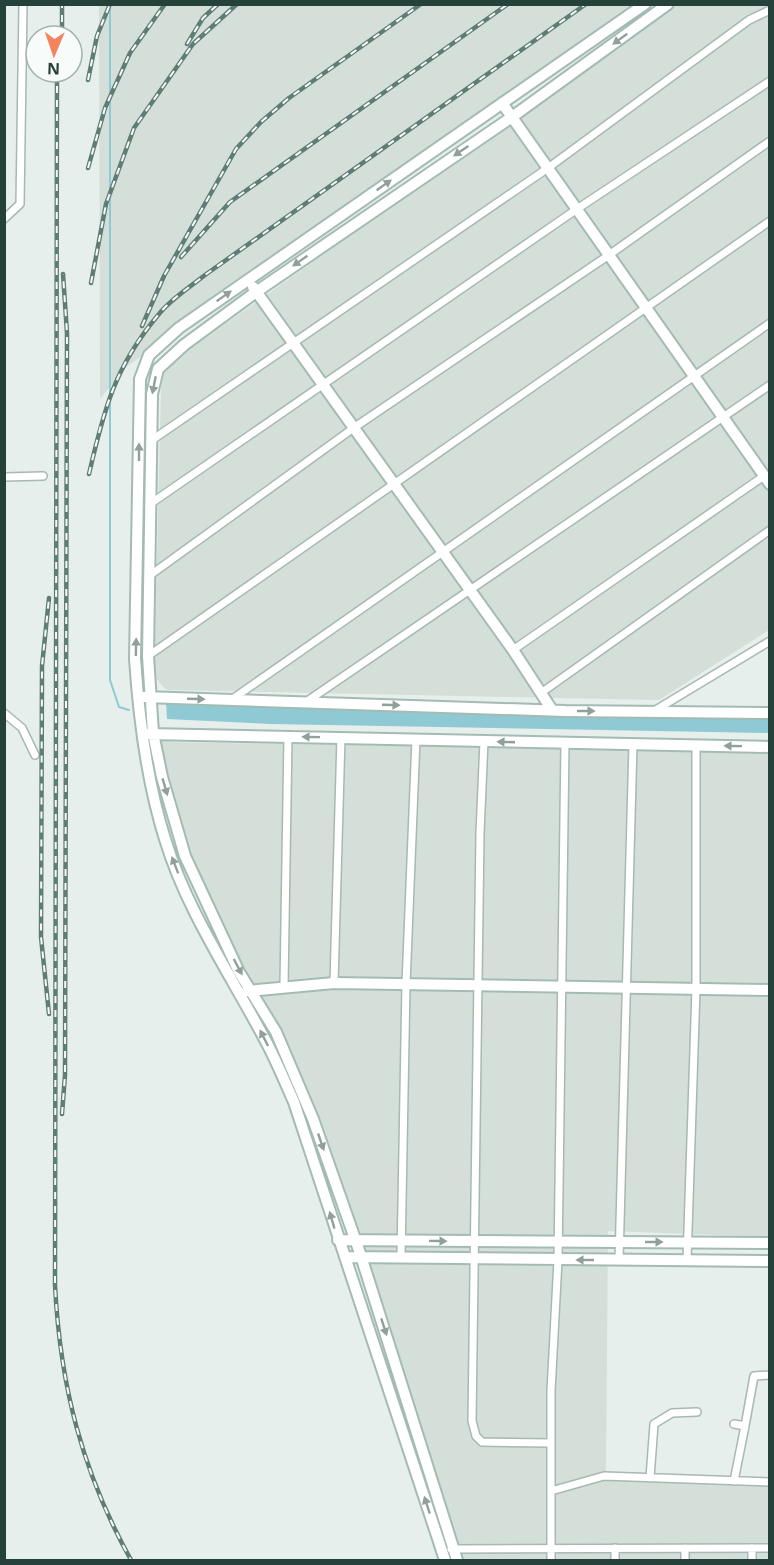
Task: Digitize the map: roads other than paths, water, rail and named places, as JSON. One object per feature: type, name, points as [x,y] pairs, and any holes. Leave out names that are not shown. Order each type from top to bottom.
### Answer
[{"type":"street","points":[[4,219],[20,204],[23,4]]},
{"type":"street","points":[[457,1560],[447,1553],[338,1240],[294,1102],[265,1038],[182,882],[165,840],[144,701],[135,659],[139,511],[138,394],[144,364],[158,345],[179,328],[645,4]]},
{"type":"street","points":[[144,701],[148,656],[152,394],[158,369],[168,357],[256,292],[512,117],[668,4]]},
{"type":"street","points":[[152,440],[548,168],[749,20],[770,10]]},
{"type":"street","points":[[139,511],[324,386],[577,209],[770,81]]},
{"type":"street","points":[[502,103],[767,480],[513,650]]},
{"type":"street","points":[[149,576],[355,427],[609,255],[770,141]]},
{"type":"street","points":[[148,656],[770,221]]},
{"type":"street","points":[[248,279],[513,650],[552,710]]},
{"type":"street","points":[[231,700],[770,323]]},
{"type":"street","points":[[305,702],[770,385]]},
{"type":"street","points":[[4,477],[43,476]]},
{"type":"street","points":[[541,693],[770,530]]},
{"type":"street","points":[[654,711],[770,641]]},
{"type":"street","points":[[144,701],[231,700],[552,710],[770,713]]},
{"type":"street","points":[[4,713],[22,728],[35,755]]},
{"type":"street","points":[[148,732],[770,747]]},
{"type":"street","points":[[148,732],[185,856],[239,972],[252,990],[293,1066],[361,1256],[447,1553]]},
{"type":"street","points":[[284,986],[288,736]]},
{"type":"street","points":[[334,983],[341,737]]},
{"type":"street","points":[[401,1257],[406,984],[416,739]]},
{"type":"street","points":[[484,741],[480,833],[474,1430],[482,1442],[492,1444],[551,1443]]},
{"type":"street","points":[[551,1560],[551,1443],[558,1260],[565,743]]},
{"type":"street","points":[[619,1260],[633,744]]},
{"type":"street","points":[[687,1260],[696,989],[696,746]]},
{"type":"street","points":[[238,991],[334,983],[770,990]]},
{"type":"street","points":[[338,1240],[770,1243]]},
{"type":"street","points":[[345,1257],[770,1261]]},
{"type":"street","points":[[734,1481],[754,1376],[770,1375]]},
{"type":"street","points":[[650,1478],[654,1424],[672,1413],[697,1412]]},
{"type":"street","points":[[734,1424],[745,1426]]},
{"type":"street","points":[[551,1491],[603,1476],[770,1482]]},
{"type":"street","points":[[447,1553],[615,1548],[770,1548]]},
{"type":"street","points":[[615,1548],[615,1560]]},
{"type":"street","points":[[685,1548],[685,1560]]},
{"type":"street","points":[[752,1548],[752,1560]]},
{"type":"water","points":[[166,702],[332,710],[769,717],[769,733],[271,724],[167,719]]},
{"type":"waterway","points":[[110,4],[110,680],[119,707],[129,710]]},
{"type":"railway","points":[[62,4],[62,24]]},
{"type":"railway","points":[[88,80],[97,36],[110,4]]},
{"type":"railway","points":[[88,168],[105,108],[130,53],[165,4]]},
{"type":"railway","points":[[187,44],[203,18],[218,4]]},
{"type":"railway","points":[[91,283],[106,204],[134,128],[193,44],[237,4]]},
{"type":"railway","points":[[142,326],[164,276],[236,149],[261,122],[289,98],[421,4]]},
{"type":"railway","points":[[181,257],[230,202],[508,4]]},
{"type":"railway","points":[[89,474],[106,409],[121,370],[144,333],[169,303],[586,4]]},
{"type":"railway","points":[[57,84],[55,1285],[62,1358],[76,1427],[99,1494],[131,1560]]},
{"type":"railway","points":[[62,1114],[65,1075],[67,333],[63,274]]},
{"type":"railway","points":[[49,598],[42,666],[41,937],[49,1014]]}]
